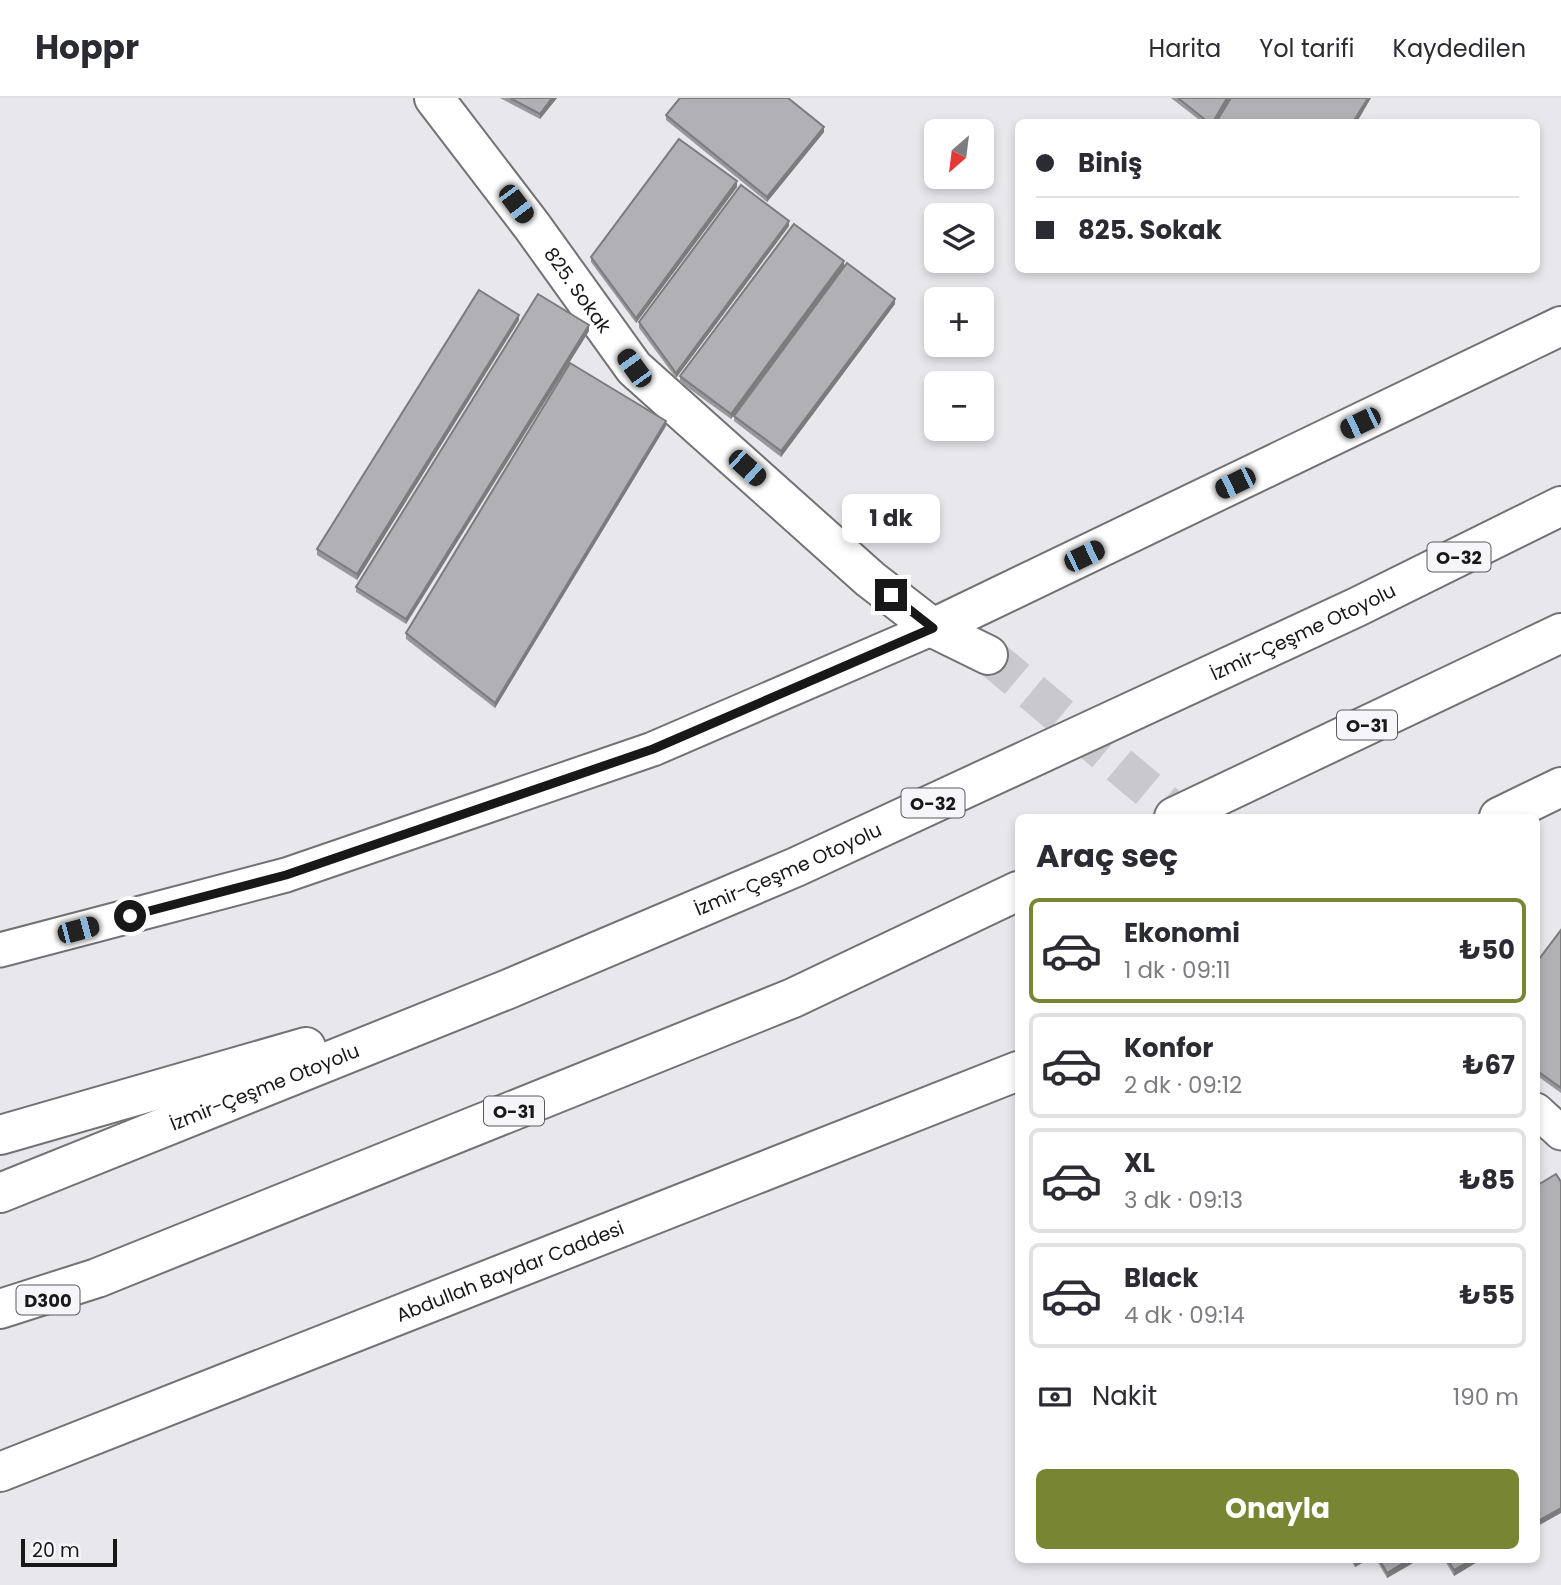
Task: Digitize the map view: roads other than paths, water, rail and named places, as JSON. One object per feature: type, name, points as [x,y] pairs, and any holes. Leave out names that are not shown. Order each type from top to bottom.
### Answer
[{"type":"main road","name":"825. Sokak","points":[[434,98],[532,226],[634,368],[870,579],[933,628],[988,655]]},
{"type":"main road","points":[[933,628],[1561,326]]},
{"type":"main road","name":"İzmir-Çeşme Otoyolu","points":[[0,1193],[506,990],[796,867],[1357,607],[1561,506]]},
{"type":"main road","name":"O-31","points":[[1180,814],[1561,634]]},
{"type":"main road","points":[[1505,814],[1561,787]]},
{"type":"main road","name":"O-31","points":[[0,1309],[97,1278],[793,998],[1015,892]]},
{"type":"main road","points":[[0,1135],[506,990]]},
{"type":"main road","name":"Abdullah Baydar Caddesi","points":[[0,1472],[1015,1072]]},
{"type":"main road","name":"D300","points":[[0,1323],[97,1278]]},
{"type":"street","points":[[0,950],[286,875],[653,749],[933,628]]},
{"type":"street","points":[[1540,1114],[1561,1133]]},
{"type":"tunnel","points":[[988,655],[1177,814]]}]
